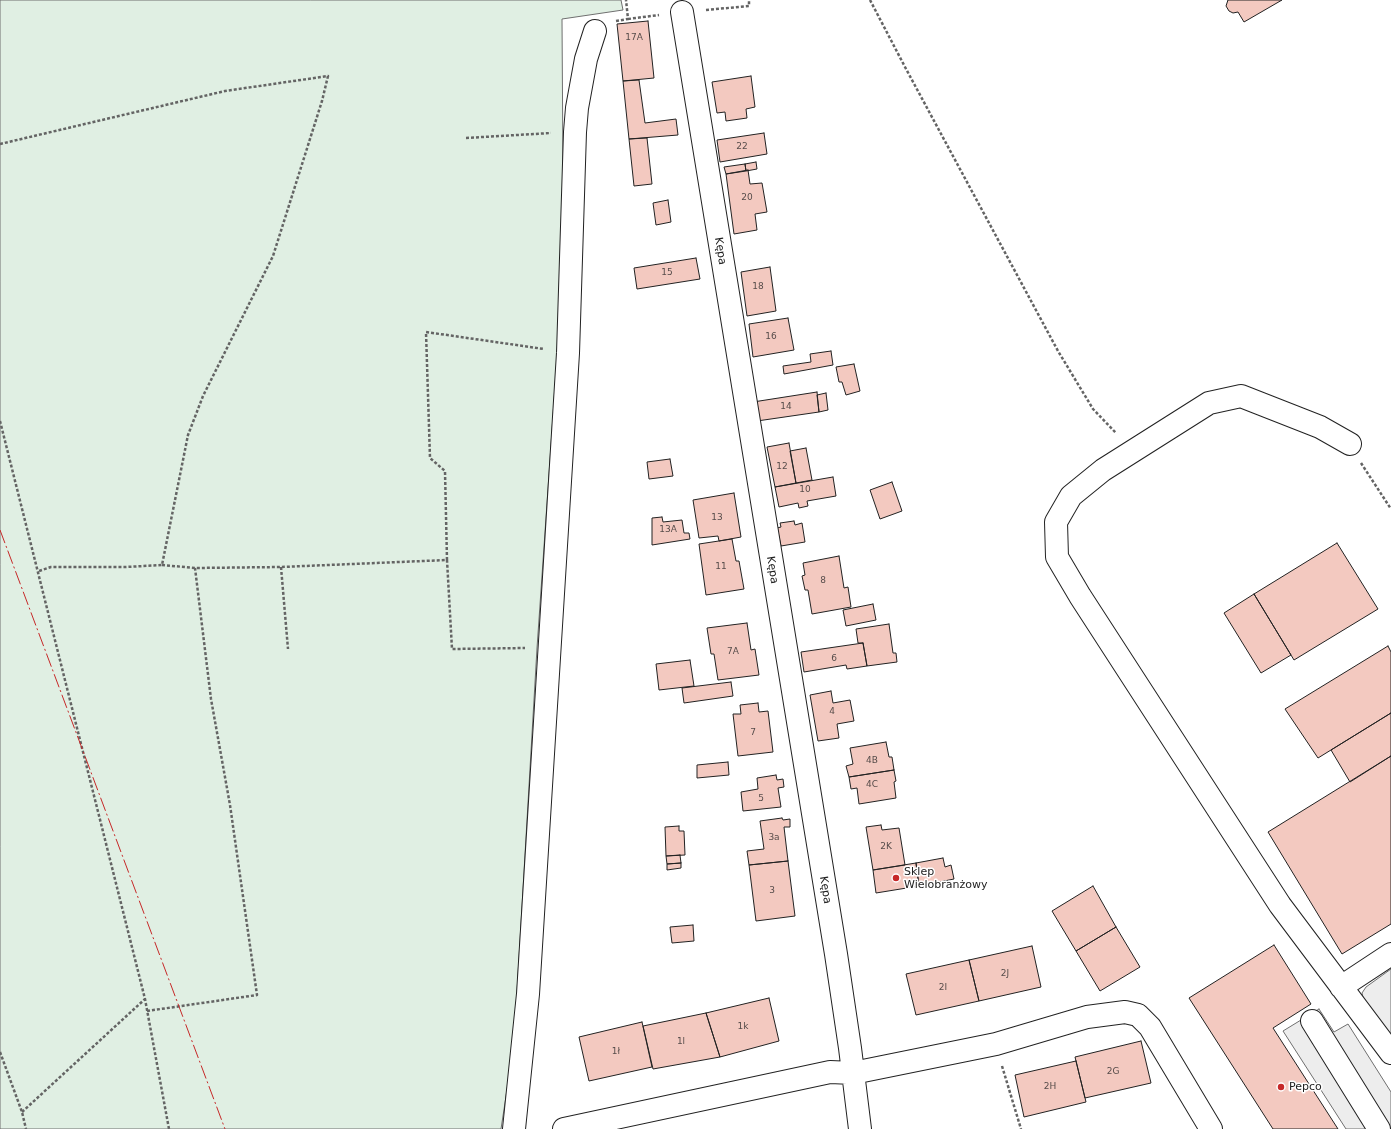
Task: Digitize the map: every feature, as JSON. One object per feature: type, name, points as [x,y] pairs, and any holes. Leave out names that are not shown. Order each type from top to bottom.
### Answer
[{"type":"street","name":"Kępa","points":[[682,12],[836,954],[860,1129]]},
{"type":"street","points":[[514,1129],[528,994],[550,648],[568,353],[575,132],[577,108],[586,60],[595,31]]},
{"type":"street","points":[[1350,444],[1320,426],[1241,396],[1208,403],[1104,470],[1071,496],[1056,522],[1057,557],[1080,596],[1276,898],[1391,1054]]},
{"type":"street","points":[[1341,987],[1391,954]]},
{"type":"street","points":[[564,1129],[830,1072],[853,1073],[996,1044],[1087,1017],[1125,1012],[1138,1015],[1150,1027],[1211,1129]]},
{"type":"street","points":[[1312,1022],[1379,1129]]},
{"type":"path","points":[[870,0],[908,74],[1058,351],[1092,409],[1133,451]]},
{"type":"path","points":[[0,144],[225,91],[328,76],[322,101],[273,256],[203,396],[188,435],[162,565]]},
{"type":"path","points":[[466,138],[575,132]]},
{"type":"path","points":[[550,648],[452,649],[447,560],[445,471],[430,458],[426,332],[502,342],[568,353]]},
{"type":"path","points":[[0,421],[145,999],[169,1129]]},
{"type":"path","points":[[1350,444],[1357,458],[1391,509]]},
{"type":"path","points":[[38,571],[51,567],[126,567],[162,565],[195,568],[282,567],[447,560]]},
{"type":"path","points":[[282,567],[288,649]]},
{"type":"path","points":[[147,1011],[256,995],[230,805],[211,699],[195,568]]},
{"type":"path","points":[[22,1112],[145,999]]},
{"type":"path","points":[[996,1044],[1021,1129]]},
{"type":"path","points":[[0,1052],[22,1112],[26,1129]]},
{"type":"green space","points":[[0,0],[621,0],[623,10],[562,19],[563,175],[559,329],[537,648],[514,1044],[501,1129],[0,1129]]},
{"type":"shaded area","points":[[1391,969],[1391,1039],[1365,1006],[1362,993],[1366,987]]},
{"type":"shaded area","points":[[1319,1009],[1334,1032],[1348,1024],[1391,1092],[1391,1129],[1346,1129],[1283,1031]]},
{"type":"building","points":[[1228,0],[1282,0],[1244,22],[1238,12],[1233,13],[1229,11],[1226,6]]},
{"type":"building","points":[[648,21],[654,78],[623,81],[617,24]]},
{"type":"building","points":[[751,76],[755,107],[746,109],[747,118],[726,121],[725,112],[717,113],[712,82]]},
{"type":"building","points":[[639,80],[645,123],[676,119],[678,135],[629,139],[623,81]]},
{"type":"building","points":[[764,133],[767,154],[720,162],[717,140]]},
{"type":"building","points":[[647,138],[652,184],[634,186],[629,139]]},
{"type":"building","points":[[756,162],[757,169],[746,171],[745,164]]},
{"type":"building","points":[[745,164],[746,171],[726,174],[724,167]]},
{"type":"building","points":[[748,170],[750,184],[762,183],[767,212],[755,214],[757,230],[734,234],[726,174]]},
{"type":"building","points":[[668,200],[671,222],[656,225],[653,203]]},
{"type":"building","points":[[696,258],[700,279],[637,289],[634,268]]},
{"type":"building","points":[[770,267],[776,311],[747,316],[741,272]]},
{"type":"building","points":[[788,318],[794,350],[753,357],[749,324]]},
{"type":"building","points":[[831,351],[833,365],[784,374],[783,366],[811,362],[810,354]]},
{"type":"building","points":[[854,364],[860,391],[846,395],[842,382],[839,382],[836,367]]},
{"type":"building","points":[[817,392],[819,412],[757,421],[753,402]]},
{"type":"building","points":[[826,393],[828,410],[819,412],[817,395]]},
{"type":"building","points":[[789,443],[796,483],[775,487],[767,447]]},
{"type":"building","points":[[806,448],[812,480],[796,483],[790,451]]},
{"type":"building","points":[[670,459],[673,476],[649,479],[647,462]]},
{"type":"building","points":[[833,477],[836,496],[807,501],[808,506],[799,508],[798,503],[779,507],[775,487]]},
{"type":"building","points":[[892,482],[902,511],[880,519],[870,490]]},
{"type":"building","points":[[734,493],[741,537],[719,541],[718,536],[699,538],[693,500]]},
{"type":"building","points":[[662,517],[663,522],[682,520],[684,533],[689,533],[690,539],[652,545],[652,518]]},
{"type":"building","points":[[794,521],[795,525],[802,523],[805,542],[781,546],[777,528],[781,527],[780,523]]},
{"type":"building","points":[[732,539],[736,561],[739,561],[744,589],[706,595],[699,544]]},
{"type":"building","points":[[1337,543],[1378,609],[1294,660],[1254,594]]},
{"type":"building","points":[[839,556],[844,588],[848,587],[851,607],[812,614],[808,590],[805,590],[802,576],[805,575],[803,563]]},
{"type":"building","points":[[1254,594],[1291,655],[1261,673],[1224,613]]},
{"type":"building","points":[[873,604],[876,620],[846,626],[843,610]]},
{"type":"building","points":[[747,623],[751,650],[755,649],[759,675],[718,680],[714,654],[711,654],[707,628]]},
{"type":"building","points":[[889,624],[893,653],[896,653],[897,662],[867,666],[863,643],[858,643],[856,629]]},
{"type":"building","points":[[863,643],[867,666],[847,669],[846,665],[804,672],[801,652]]},
{"type":"building","points":[[1388,646],[1391,652],[1391,713],[1318,758],[1285,709]]},
{"type":"building","points":[[690,660],[694,686],[659,690],[656,664]]},
{"type":"building","points":[[731,682],[733,696],[684,703],[682,688]]},
{"type":"building","points":[[831,691],[833,703],[850,700],[854,721],[837,724],[839,738],[818,741],[810,695]]},
{"type":"building","points":[[758,703],[759,712],[768,711],[773,752],[738,756],[733,714],[741,714],[740,705]]},
{"type":"building","points":[[1391,713],[1391,756],[1350,782],[1331,750]]},
{"type":"building","points":[[886,742],[889,757],[892,757],[894,770],[849,777],[846,766],[853,764],[850,748]]},
{"type":"building","points":[[1391,756],[1391,924],[1342,954],[1268,832]]},
{"type":"building","points":[[728,762],[729,775],[697,778],[697,765]]},
{"type":"building","points":[[894,770],[896,781],[894,782],[896,798],[859,804],[857,788],[851,789],[849,777]]},
{"type":"building","points":[[776,775],[777,780],[783,779],[784,787],[778,788],[781,807],[743,811],[741,792],[758,789],[757,778]]},
{"type":"building","points":[[782,818],[783,820],[790,819],[790,827],[784,827],[788,861],[749,865],[747,851],[764,849],[760,821]]},
{"type":"building","points":[[881,825],[882,830],[899,828],[905,865],[873,870],[866,827]]},
{"type":"building","points":[[679,826],[679,831],[684,831],[685,855],[666,856],[665,827]]},
{"type":"building","points":[[680,855],[681,863],[667,864],[666,856]]},
{"type":"building","points":[[943,858],[945,867],[951,865],[954,879],[919,886],[916,863]]},
{"type":"building","points":[[788,861],[795,916],[756,921],[749,865]]},
{"type":"building","points":[[681,863],[681,868],[667,870],[667,864]]},
{"type":"building","name":"Sklep Wielobranżowy","points":[[916,863],[919,886],[876,893],[873,870]]},
{"type":"building","points":[[1093,886],[1116,927],[1076,951],[1052,911]]},
{"type":"building","points":[[693,925],[694,941],[672,943],[670,927]]},
{"type":"building","points":[[1116,927],[1140,967],[1100,991],[1076,951]]},
{"type":"building","points":[[1274,945],[1311,1004],[1273,1028],[1338,1129],[1273,1129],[1189,998]]},
{"type":"building","points":[[1032,946],[1041,987],[979,1001],[969,960]]},
{"type":"building","points":[[969,960],[979,1001],[916,1015],[906,974]]},
{"type":"building","points":[[769,998],[779,1041],[720,1057],[706,1013]]},
{"type":"building","points":[[706,1013],[720,1057],[653,1069],[643,1026]]},
{"type":"building","points":[[642,1022],[652,1067],[589,1081],[579,1037]]},
{"type":"building","points":[[1141,1041],[1151,1083],[1085,1098],[1075,1057]]},
{"type":"building","points":[[1076,1061],[1086,1102],[1024,1117],[1015,1075]]},
{"type":"power","points":[[0,530],[225,1129]]},
{"type":"place","name":"Sklep Wielobranżowy","points":[[896,878]]},
{"type":"place","name":"Pepco","points":[[1281,1087]]}]
